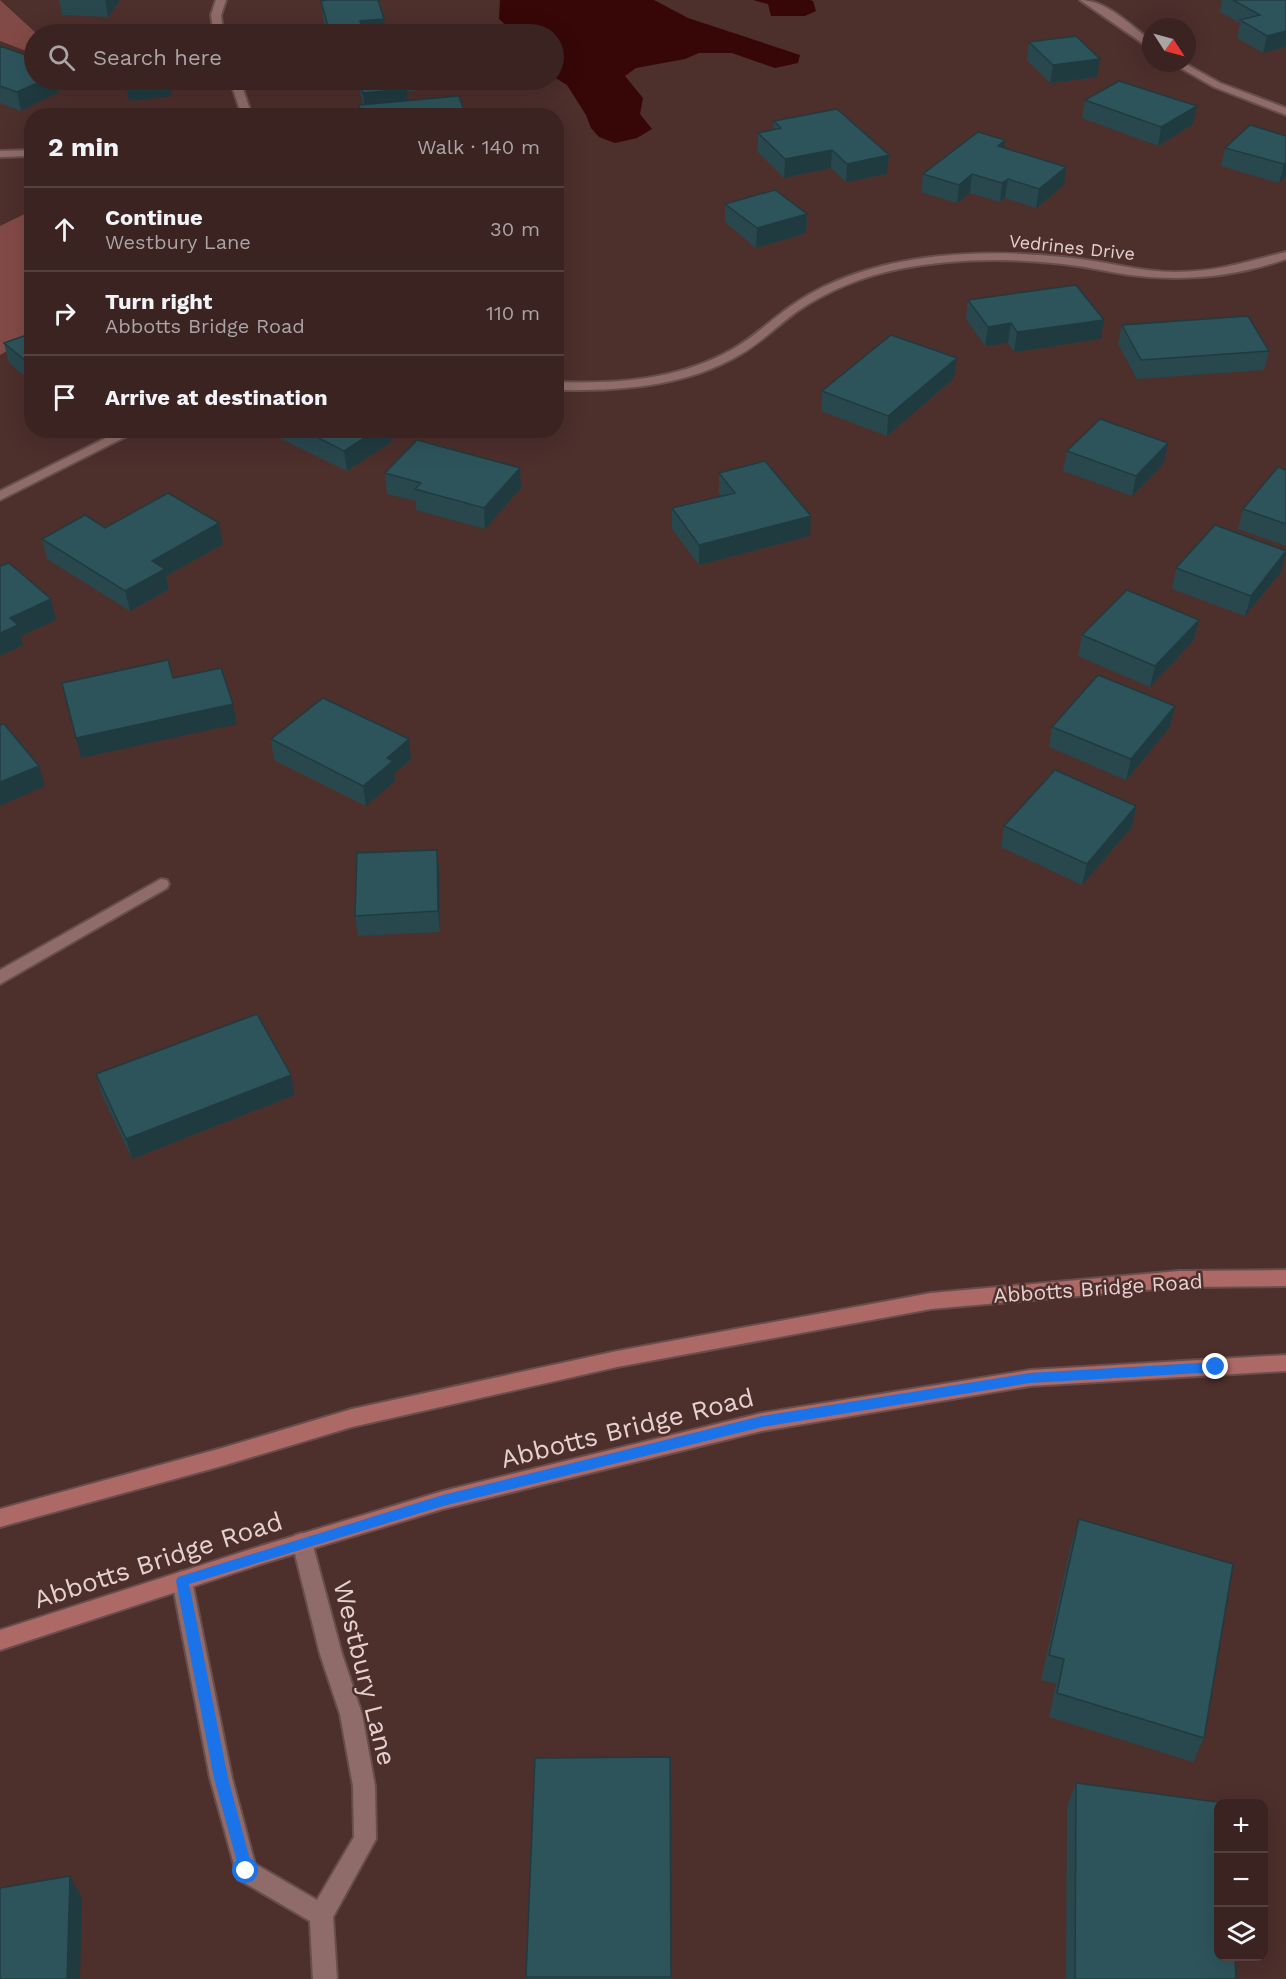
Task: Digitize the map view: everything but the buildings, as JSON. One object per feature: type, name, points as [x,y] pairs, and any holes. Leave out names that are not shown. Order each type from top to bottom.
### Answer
[{"type":"main road","name":"Abbotts Bridge Road","points":[[0,1518],[211,1460],[352,1418],[617,1359],[931,1301],[1179,1279],[1286,1278]]},
{"type":"main road","name":"Abbotts Bridge Road","points":[[0,1640],[302,1542],[443,1500],[762,1422],[1030,1378],[1286,1363]]},
{"type":"street","points":[[217,24],[216,15],[221,0]]},
{"type":"street","points":[[1085,0],[1122,23],[1142,39]]},
{"type":"street","points":[[1193,72],[1217,85],[1286,112]]},
{"type":"street","points":[[238,90],[244,108]]},
{"type":"street","points":[[0,154],[24,153]]},
{"type":"street","name":"Vedrines Drive","points":[[564,386],[598,387],[648,382],[694,371],[730,356],[798,306],[832,287],[871,273],[911,263],[963,257],[1022,257],[1077,262],[1135,273],[1179,275],[1224,273],[1266,263],[1286,255]]},
{"type":"street","points":[[0,496],[117,438]]},
{"type":"street","points":[[0,978],[161,884]]},
{"type":"street","name":"Westbury Lane","points":[[302,1542],[331,1654],[351,1714],[364,1786],[365,1839],[321,1915]]},
{"type":"street","points":[[182,1581],[221,1778],[246,1871],[321,1915],[325,1979]]},
{"type":"shaded area","points":[[0,0],[26,24],[24,24],[24,50],[0,41]]},
{"type":"shaded area","points":[[500,0],[654,0],[688,18],[800,55],[798,63],[775,68],[732,53],[699,53],[685,59],[636,68],[625,76],[643,98],[640,114],[652,129],[637,138],[615,143],[599,137],[591,128],[586,115],[564,83],[564,24],[505,24],[499,19]]},
{"type":"shaded area","points":[[753,0],[810,0],[813,1],[816,11],[805,16],[771,16],[768,4]]},
{"type":"shaded area","points":[[24,214],[24,341],[0,355],[0,226]]},
{"type":"route","points":[[246,1871],[221,1778],[182,1581],[443,1500],[762,1422],[1030,1378],[1216,1367]]}]
